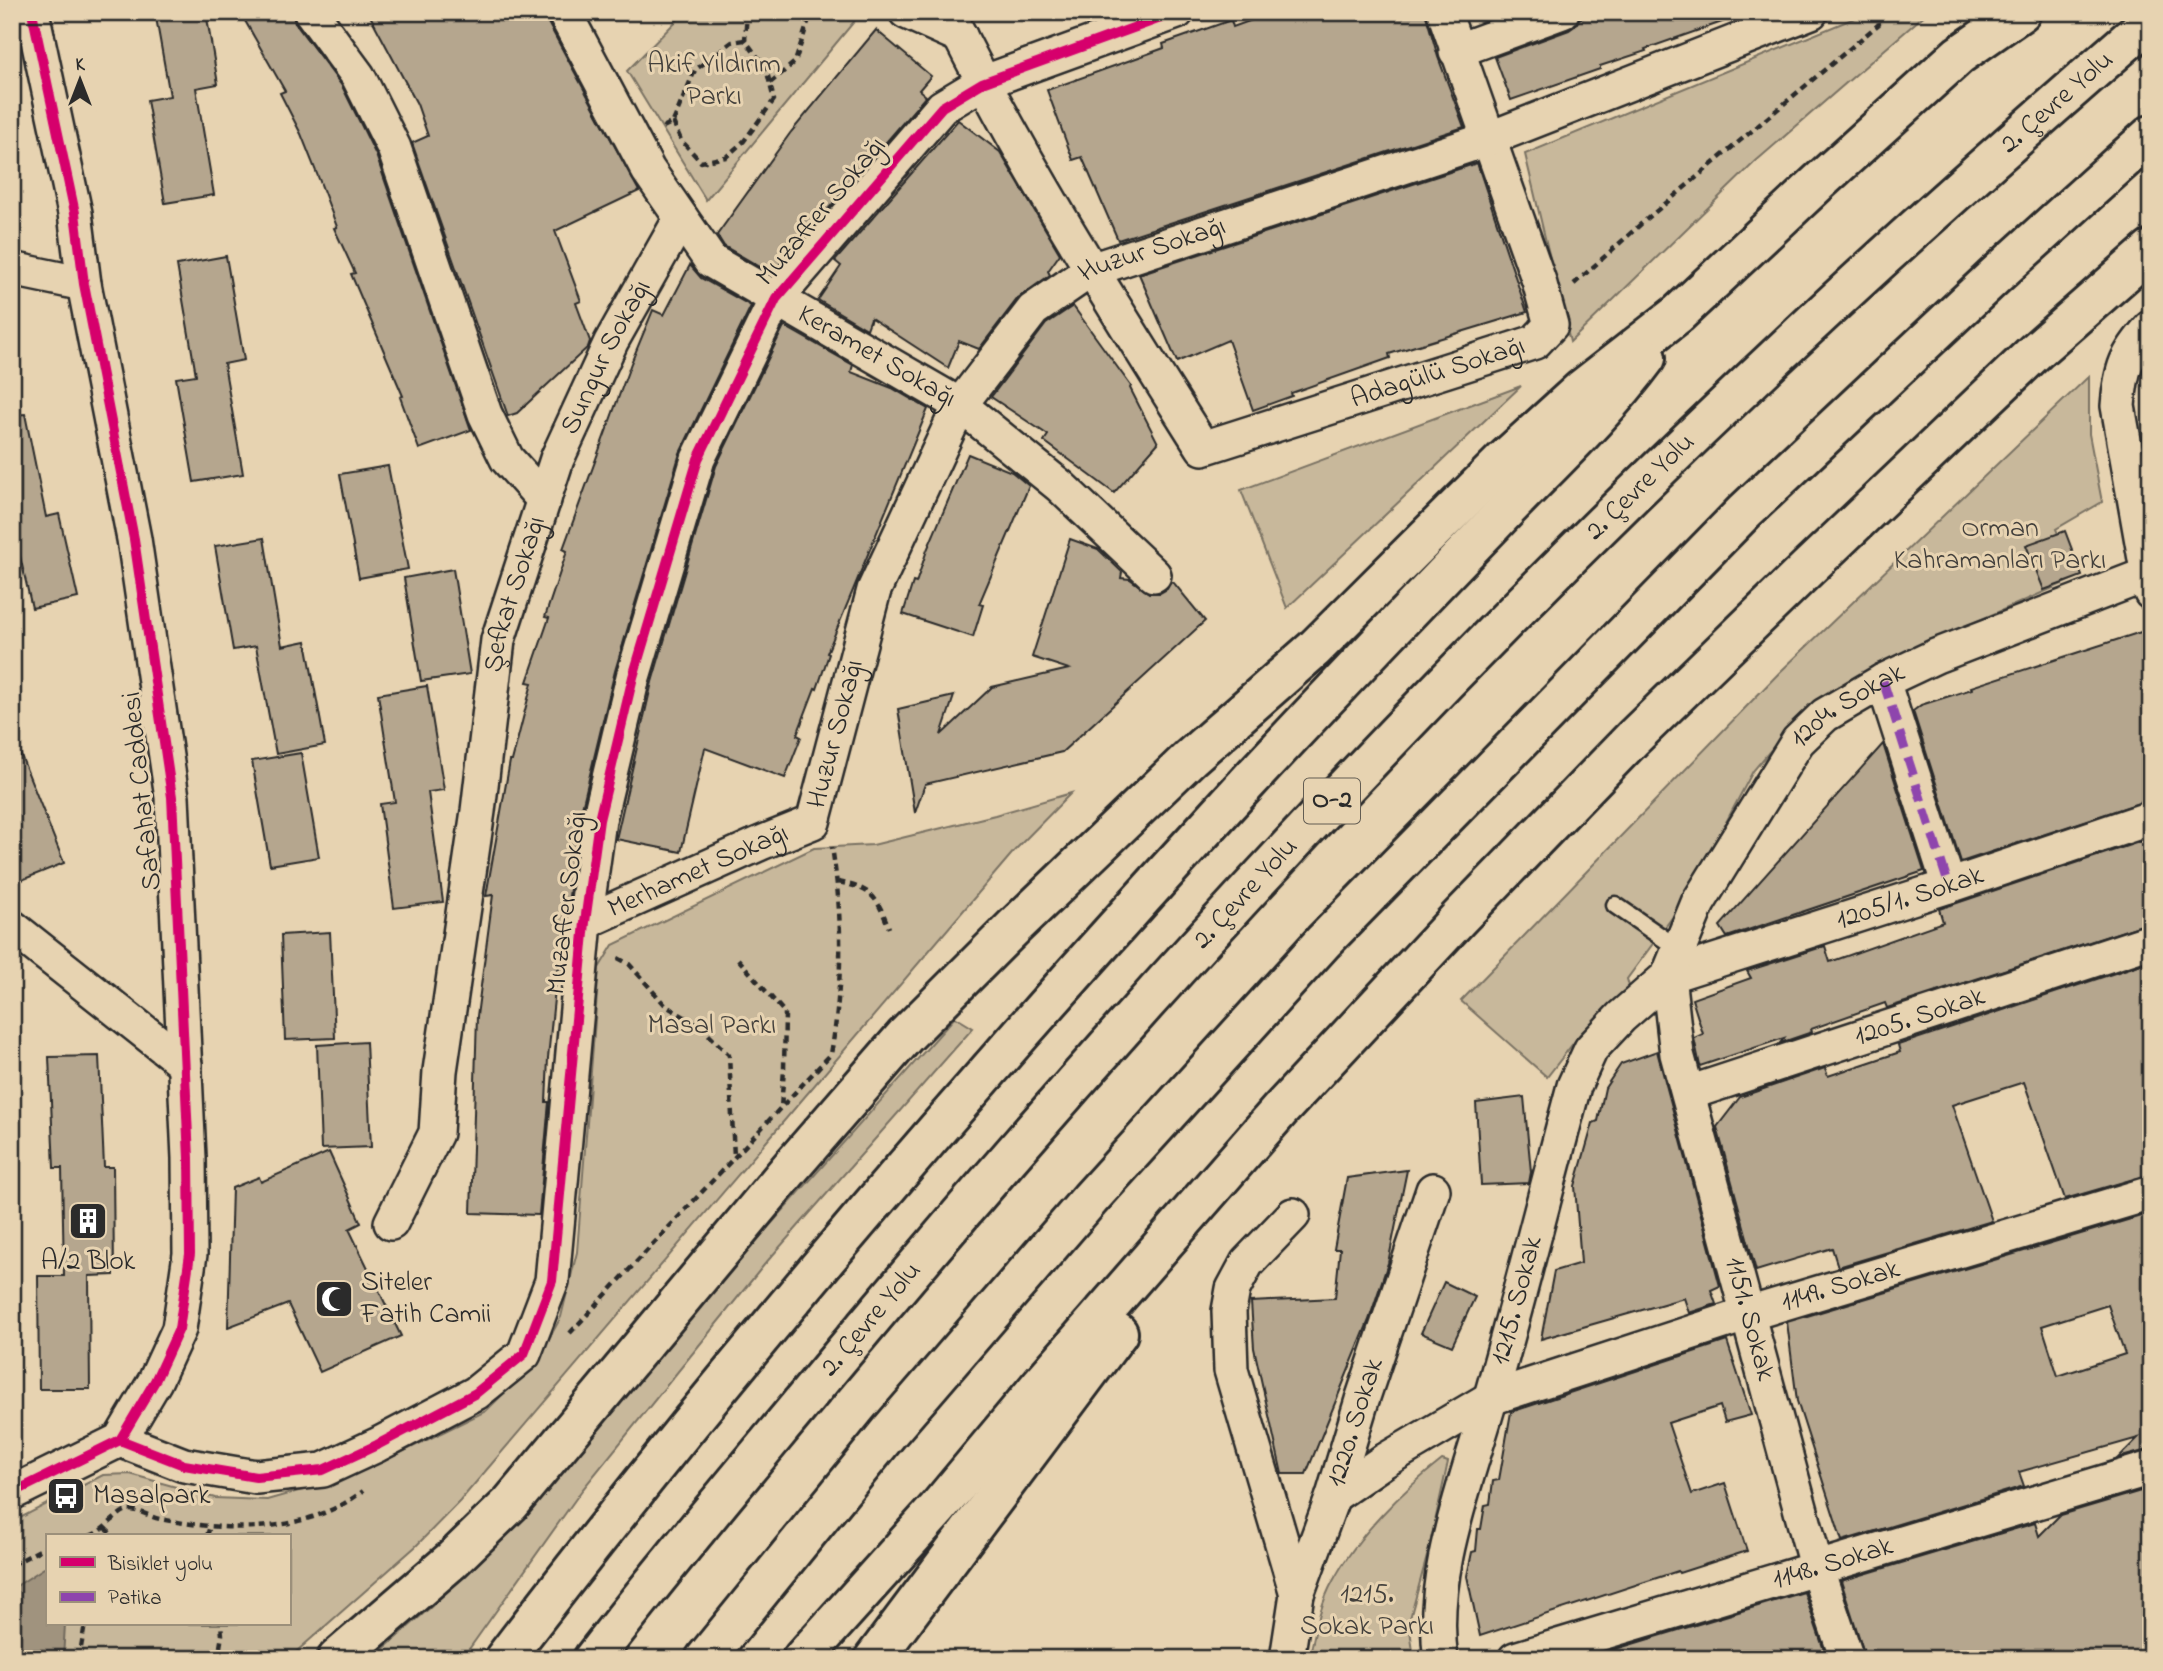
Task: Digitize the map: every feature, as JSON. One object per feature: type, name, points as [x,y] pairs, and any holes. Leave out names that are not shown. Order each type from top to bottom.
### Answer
[{"type":"highway","points":[[1959,55],[1990,12]]},
{"type":"highway","points":[[337,1659],[451,1561],[510,1504],[791,1167],[905,1036],[1015,926],[1190,758],[1314,649],[1504,460],[1582,388],[1678,314],[1819,181],[1959,55],[2021,12]]},
{"type":"highway","name":"2. Çevre Yolu","points":[[593,1659],[924,1255],[1067,1090],[1364,766],[1537,589],[1793,341],[1964,184],[2151,20]]},
{"type":"highway","points":[[705,1659],[889,1432],[1090,1199],[1323,943],[1745,511],[1996,275],[2151,135]]},
{"type":"highway","points":[[802,1659],[937,1509],[1042,1383],[1280,1110],[1467,909],[1633,738],[1944,438],[2036,351],[2151,250]]},
{"type":"highway","points":[[1944,438],[2078,341],[2151,283]]},
{"type":"highway","points":[[504,1659],[673,1442],[793,1296],[978,1080],[1291,736],[1598,417],[1678,314]]},
{"type":"highway","points":[[874,1659],[1087,1373],[1228,1196],[1280,1110]]},
{"type":"street","name":"Safahat Caddesi","points":[[32,12],[75,213],[84,284],[134,539],[172,797],[186,1063],[190,1254],[179,1329],[155,1381],[120,1440]]},
{"type":"street","name":"Şefkat Sokağı","points":[[312,12],[358,76],[394,148],[485,414],[507,459],[544,500],[498,640],[478,811],[440,1071],[436,1133],[391,1223]]},
{"type":"street","name":"Keramet Sokağı","points":[[564,12],[648,170],[711,261],[960,405],[1060,486],[1154,575]]},
{"type":"street","points":[[906,12],[954,24],[982,83],[1091,270]]},
{"type":"street","name":"Muzaffer Sokağı","points":[[120,1440],[184,1465],[256,1478],[323,1470],[476,1393],[524,1354],[552,1281],[585,922],[599,820],[633,677],[698,459],[776,299],[942,107],[982,83],[1177,12]]},
{"type":"street","name":"Adagülü Sokağı","points":[[1091,270],[1203,448],[1535,342],[1551,326],[1547,308],[1444,12]]},
{"type":"street","points":[[1457,51],[1562,12]]},
{"type":"street","name":"Huzur Sokağı","points":[[813,822],[874,590],[960,405],[1033,310],[1091,270],[1488,139],[1811,12]]},
{"type":"street","name":"Sungur Sokağı","points":[[544,500],[557,459],[611,342],[681,218]]},
{"type":"street","points":[[12,269],[84,284]]},
{"type":"street","points":[[2149,580],[2118,406],[2120,382],[2127,357],[2151,327]]},
{"type":"street","name":"1204. Sokak","points":[[1674,962],[1698,903],[1798,741],[1825,715],[1883,681],[1936,656],[2149,580]]},
{"type":"street","points":[[1883,681],[1950,886]]},
{"type":"street","name":"1205/1. Sokak","points":[[1674,962],[1950,886],[2151,818]]},
{"type":"street","name":"Merhamet Sokağı","points":[[585,922],[813,822]]},
{"type":"street","points":[[12,927],[186,1063]]},
{"type":"street","name":"1205. Sokak","points":[[1689,1093],[2151,941]]},
{"type":"street","name":"1151. Sokak","points":[[1674,962],[1677,1054],[1817,1570],[1847,1659]]},
{"type":"street","name":"1215. Sokak","points":[[1441,1659],[1437,1634],[1444,1571],[1574,1086],[1591,1049],[1674,962]]},
{"type":"street","name":"1220. Sokak","points":[[1287,1659],[1297,1594],[1333,1496],[1362,1400],[1433,1190]]},
{"type":"street","name":"1149. Sokak","points":[[1333,1496],[1384,1461],[1491,1398],[1748,1314],[2151,1193]]},
{"type":"street","points":[[1293,1215],[1247,1263],[1233,1289],[1229,1311],[1231,1370],[1297,1594]]},
{"type":"street","points":[[12,1493],[120,1440]]},
{"type":"street","name":"1148. Sokak","points":[[1515,1659],[2151,1468]]},
{"type":"lane","points":[[1615,905],[1674,962]]},
{"type":"path","points":[[745,40],[732,41],[695,70],[673,122],[681,140],[701,162],[726,157],[744,141],[774,100],[766,68],[745,40],[747,12]]},
{"type":"path","points":[[770,83],[795,62],[809,19],[806,12]]},
{"type":"path","points":[[1547,308],[1641,224],[1879,24],[1876,12]]},
{"type":"path","points":[[565,1339],[831,1054],[841,936],[838,882],[832,847],[813,822]]},
{"type":"path","points":[[838,882],[862,887],[880,905],[889,928]]},
{"type":"path","points":[[618,958],[629,964],[666,1006],[701,1026],[729,1055],[734,1158]]},
{"type":"path","points":[[738,959],[785,1013],[785,1070],[781,1108]]},
{"type":"path","points":[[94,1534],[105,1528],[123,1511],[130,1510],[159,1519],[233,1528],[296,1523],[327,1513],[370,1485]]},
{"type":"path","points":[[207,1534],[209,1526]]},
{"type":"path","points":[[105,1528],[111,1534]]},
{"type":"path","points":[[12,1565],[46,1547]]},
{"type":"path","points":[[79,1659],[85,1626]]},
{"type":"path","points":[[218,1659],[221,1626]]},
{"type":"green space","name":"Akif Yıldırım Parkı","points":[[685,12],[862,12],[706,200],[627,71]]},
{"type":"green space","points":[[1869,12],[1928,12],[1756,161],[1570,342],[1525,154]]},
{"type":"green space","name":"Orman Kahramanları Parkı","points":[[2089,376],[2089,434],[2102,502],[2056,529],[2076,578],[1874,666],[1801,714],[1753,771],[1685,900],[1627,979],[1630,990],[1582,1032],[1547,1077],[1461,1001],[1779,673]]},
{"type":"green space","points":[[1521,386],[1287,608],[1241,490]]},
{"type":"green space","name":"Masal Parkı","points":[[1071,793],[1015,850],[460,1501],[415,1547],[288,1659],[12,1659],[12,1522],[103,1475],[130,1474],[215,1498],[267,1500],[330,1482],[386,1460],[486,1411],[537,1361],[561,1317],[577,1252],[599,968],[613,945],[814,848],[873,845]]},
{"type":"green space","points":[[955,1017],[973,1028],[764,1265],[582,1490],[462,1659],[372,1659],[432,1606],[563,1472],[749,1249]]},
{"type":"green space","name":"1215. Sokak Parkı","points":[[1442,1460],[1448,1462],[1429,1549],[1409,1622],[1414,1659],[1309,1659],[1325,1599],[1343,1564],[1382,1515]]},
{"type":"shaded area","points":[[46,1567],[46,1626],[65,1626],[63,1659],[12,1659],[12,1589]]},
{"type":"building","points":[[155,12],[206,12],[218,84],[196,88],[214,195],[165,203],[147,100],[170,96]]},
{"type":"building","points":[[240,12],[292,12],[295,23],[342,86],[376,155],[471,430],[419,449],[400,397],[403,396],[351,274],[355,273],[334,228],[337,227],[319,179],[301,134],[280,93],[285,91]]},
{"type":"building","points":[[368,12],[545,12],[547,21],[639,191],[555,231],[581,301],[576,303],[590,341],[588,347],[517,413],[508,416],[412,143],[428,136],[417,104]]},
{"type":"building","points":[[1274,12],[1425,12],[1438,57],[1464,127],[1118,240],[1082,157],[1073,160],[1047,90],[1164,48],[1163,44],[1231,20],[1233,27]]},
{"type":"building","points":[[1599,12],[1738,12],[1739,16],[1511,100],[1495,57],[1569,30],[1579,19]]},
{"type":"building","points":[[876,30],[931,76],[919,90],[926,96],[772,274],[724,246],[717,235],[791,132]]},
{"type":"building","points":[[958,120],[1000,152],[1060,254],[1048,271],[1050,275],[1018,298],[979,349],[959,341],[948,368],[871,318],[867,329],[818,300],[841,266],[835,261]]},
{"type":"building","points":[[1477,163],[1527,312],[1389,354],[1390,358],[1291,393],[1292,396],[1253,410],[1228,340],[1177,362],[1139,274]]},
{"type":"building","points":[[226,256],[244,360],[224,364],[243,474],[194,482],[176,378],[196,375],[177,265]]},
{"type":"building","points":[[690,265],[701,278],[751,306],[680,453],[615,671],[580,816],[557,969],[548,1058],[546,1102],[549,1102],[539,1215],[471,1213],[477,1016],[493,895],[486,896],[510,761],[532,683],[527,682],[549,618],[545,617],[567,551],[563,549],[631,363],[653,310],[664,315]]},
{"type":"building","points":[[1073,306],[1131,386],[1158,443],[1114,493],[1044,441],[1048,435],[991,397],[1046,324]]},
{"type":"building","points":[[784,326],[853,365],[851,372],[892,388],[928,409],[827,653],[829,654],[817,689],[815,688],[797,735],[801,737],[785,778],[705,748],[681,852],[616,839],[652,682],[716,466]]},
{"type":"building","points":[[25,414],[46,517],[59,514],[78,598],[32,608],[12,522],[12,415]]},
{"type":"building","points":[[968,454],[1012,472],[1029,486],[979,604],[983,605],[973,637],[903,614],[913,582],[916,583],[927,550]]},
{"type":"building","points":[[388,466],[408,569],[359,578],[340,474]]},
{"type":"building","points":[[2065,531],[2082,576],[2044,590],[2026,545]]},
{"type":"building","points":[[264,538],[282,646],[306,641],[325,745],[276,754],[256,646],[233,650],[215,546]]},
{"type":"building","points":[[1070,539],[1098,549],[1122,572],[1121,578],[1130,579],[1149,593],[1160,593],[1167,589],[1171,582],[1174,583],[1205,621],[1062,752],[925,784],[915,813],[898,709],[954,696],[941,735],[992,687],[1069,669],[1032,657]]},
{"type":"building","points":[[453,569],[470,674],[421,681],[404,578]]},
{"type":"building","points":[[2147,630],[2151,645],[2151,799],[1961,862],[1913,711],[1921,705],[1972,689],[1971,687]]},
{"type":"building","points":[[427,686],[444,790],[428,792],[443,902],[394,908],[380,804],[395,802],[378,694]]},
{"type":"building","points":[[14,738],[64,863],[12,884],[12,739]]},
{"type":"building","points":[[1883,744],[1924,871],[1727,937],[1720,926]]},
{"type":"building","points":[[301,753],[319,857],[270,865],[252,761]]},
{"type":"building","points":[[2151,838],[2151,922],[1887,1008],[1885,1003],[1780,1043],[1784,1038],[1700,1066],[1694,1038],[1703,1034],[1692,999],[1751,978],[1747,971],[1825,946],[1830,962],[1943,922],[1939,909]]},
{"type":"building","points":[[330,932],[335,1038],[285,1040],[281,935]]},
{"type":"building","points":[[2151,961],[2151,1174],[2065,1199],[2024,1082],[1952,1105],[1992,1221],[1838,1267],[1832,1248],[1756,1271],[1717,1127],[1740,1097],[1825,1068],[1828,1076],[1900,1052],[1898,1045]]},
{"type":"building","points":[[366,1042],[371,1147],[321,1149],[317,1045]]},
{"type":"building","points":[[1657,1051],[1720,1286],[1711,1290],[1716,1304],[1689,1313],[1684,1298],[1541,1339],[1554,1271],[1581,1263],[1575,1186],[1593,1123],[1598,1121],[1605,1088],[1621,1064]]},
{"type":"building","points":[[99,1056],[104,1167],[113,1167],[114,1275],[89,1276],[90,1389],[39,1389],[38,1276],[64,1276],[62,1168],[54,1168],[49,1057]]},
{"type":"building","points":[[1524,1097],[1531,1172],[1529,1183],[1481,1185],[1476,1103]]},
{"type":"building","points":[[329,1152],[361,1223],[349,1229],[401,1336],[320,1372],[288,1304],[228,1327],[232,1188],[259,1177],[261,1182]]},
{"type":"building","points":[[1407,1170],[1388,1263],[1369,1320],[1306,1474],[1282,1474],[1254,1348],[1251,1302],[1335,1298],[1340,1249],[1334,1249],[1347,1178]]},
{"type":"building","points":[[2151,1213],[2151,1449],[2118,1458],[2138,1438],[2019,1472],[2024,1486],[1842,1541],[1797,1401],[1787,1322]],"holes":[[[2108,1305],[2125,1354],[2058,1376],[2042,1326]]]},
{"type":"building","points":[[1444,1282],[1475,1297],[1452,1346],[1421,1333]]},
{"type":"building","points":[[1727,1341],[1751,1415],[1725,1422],[1720,1406],[1668,1423],[1692,1494],[1725,1483],[1747,1551],[1480,1636],[1467,1576],[1472,1552],[1476,1551],[1478,1529],[1481,1529],[1485,1505],[1490,1504],[1493,1481],[1499,1480],[1511,1412]]},
{"type":"building","points":[[2151,1488],[2151,1659],[1866,1659],[1841,1581],[2035,1523],[2039,1536],[2060,1515]]},
{"type":"building","points":[[1804,1592],[1827,1659],[1586,1659],[1586,1658]]},
{"type":"marked path","points":[[1883,681],[1949,886]]},
{"type":"cycle path","points":[[12,1493],[120,1440],[155,1381],[179,1329],[190,1254],[189,1158],[172,797],[134,539],[84,284],[75,213],[32,12]]},
{"type":"cycle path","points":[[120,1440],[184,1465],[256,1477],[323,1470],[476,1393],[524,1354],[552,1281],[585,922],[599,820],[633,677],[698,459],[776,299],[942,107],[982,83],[1177,12]]},
{"type":"place","name":"A/2 Blok","points":[[88,1221]]},
{"type":"place","name":"Siteler Fatih Camii","points":[[334,1299]]},
{"type":"place","name":"Masalpark","points":[[66,1496]]}]
